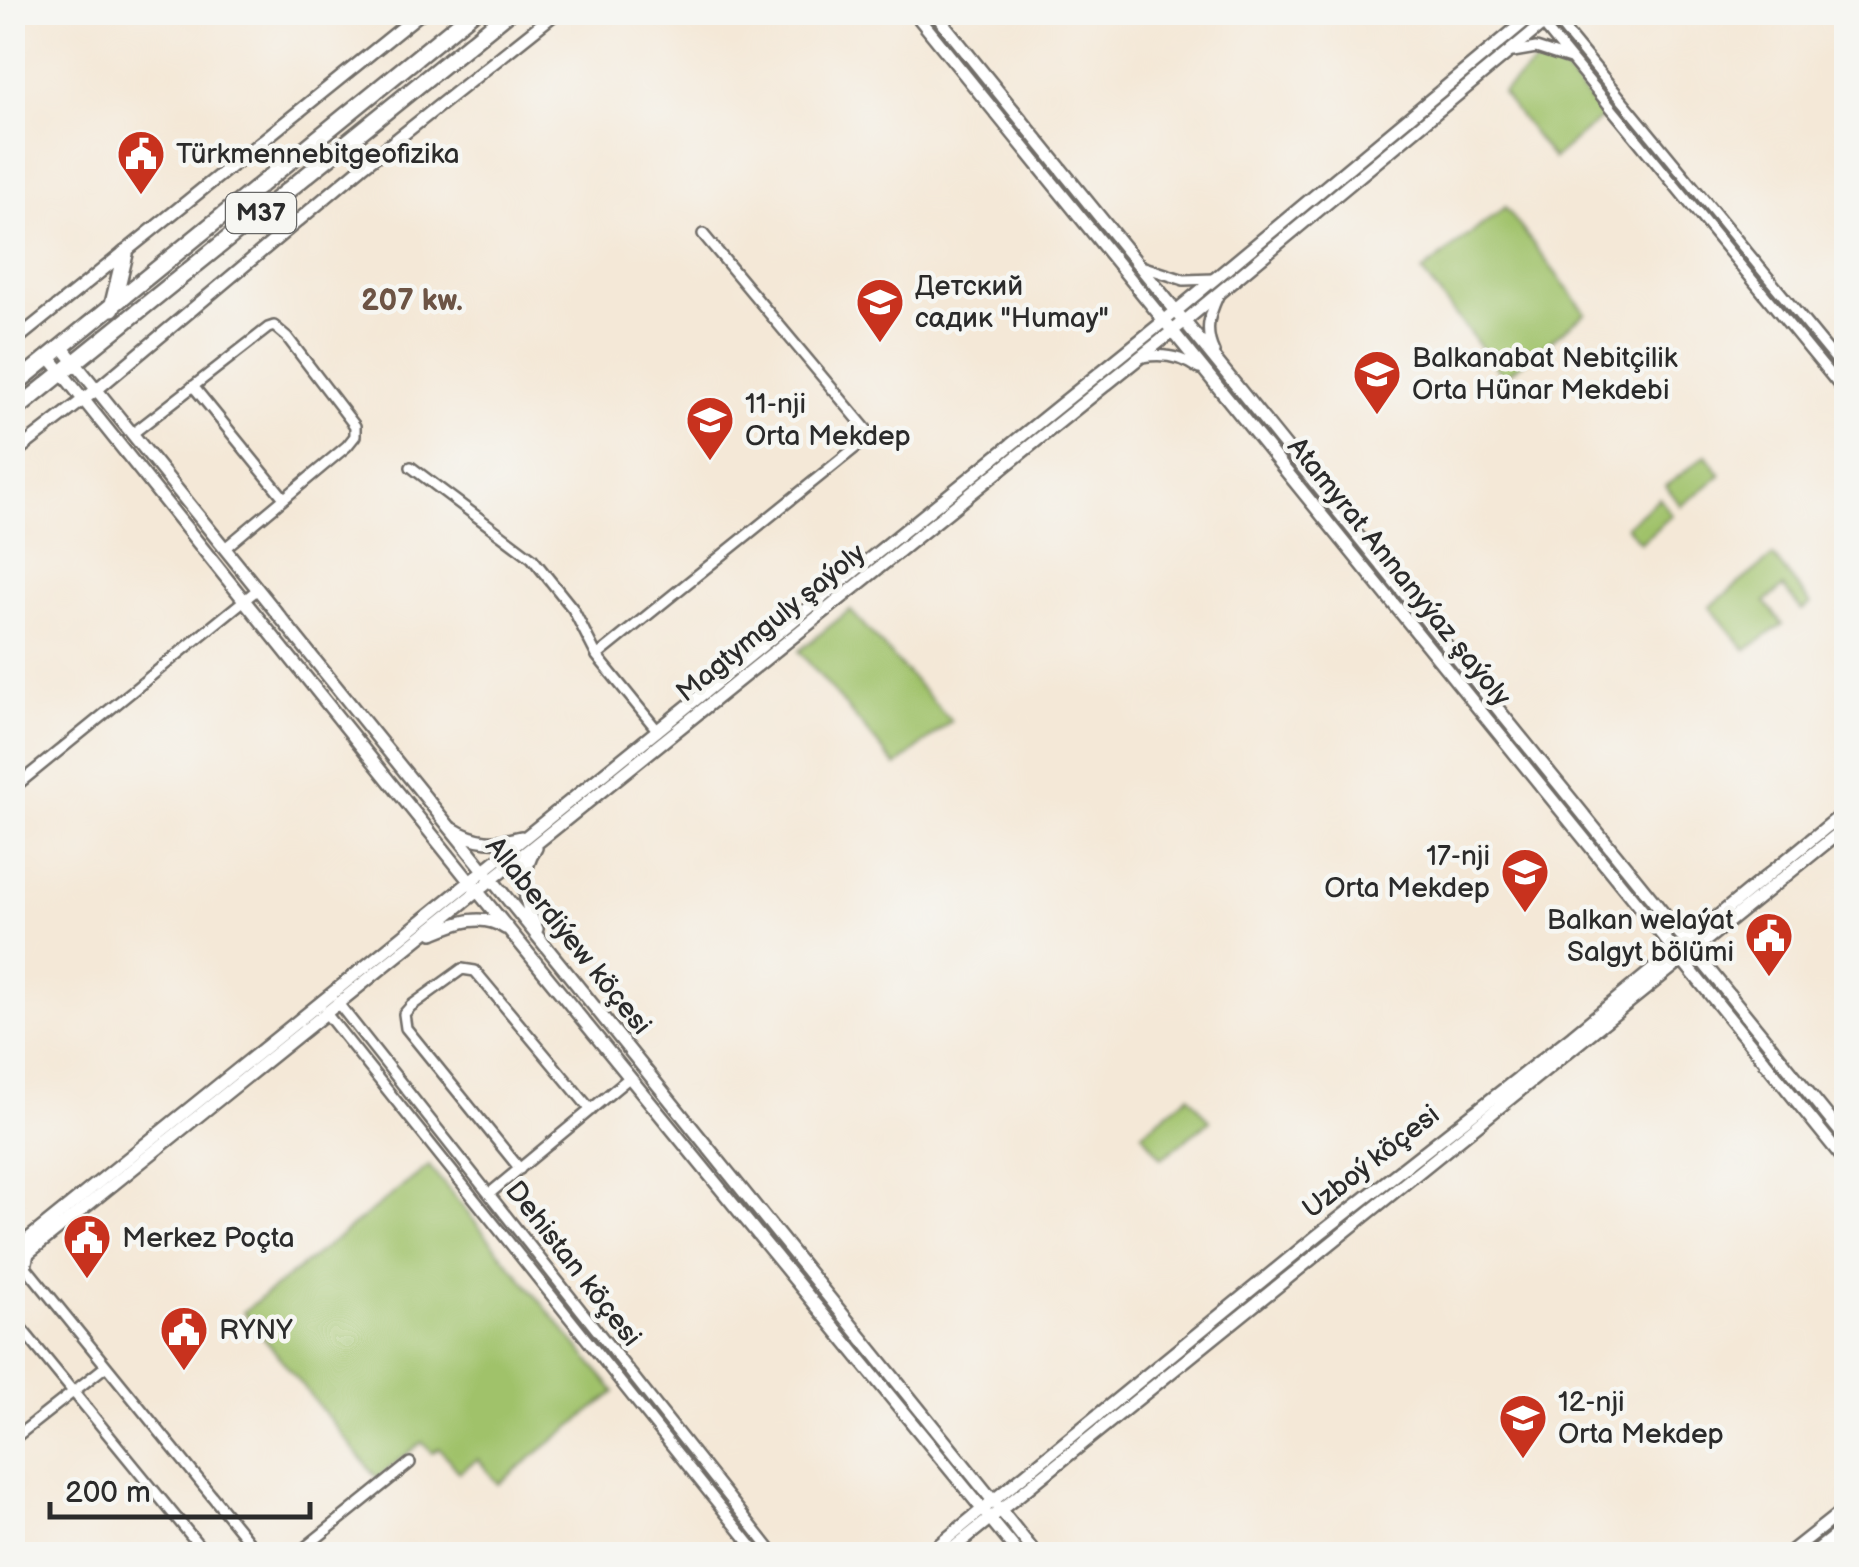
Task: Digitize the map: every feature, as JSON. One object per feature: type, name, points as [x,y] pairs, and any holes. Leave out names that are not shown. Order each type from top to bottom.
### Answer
[{"type":"highway","name":"M37","points":[[12,387],[473,12]]},
{"type":"highway","name":"M37","points":[[12,413],[509,12]]},
{"type":"highway","points":[[112,309],[125,254]]},
{"type":"street","points":[[12,343],[422,12]]},
{"type":"street","points":[[12,455],[556,12]]},
{"type":"street","name":"Atamyrat Annanyýaz şaýoly","points":[[914,12],[1846,1162]]},
{"type":"street","name":"Atamyrat Annanyýaz şaýoly","points":[[934,12],[1846,1140]]},
{"type":"street","name":"Magtymguly şaýoly","points":[[487,876],[548,833],[756,669],[1136,359],[1177,310],[1536,12]]},
{"type":"street","points":[[1551,18],[1573,60],[1846,394]]},
{"type":"street","points":[[1551,18],[1846,372]]},
{"type":"street","name":"Magtymguly şaýoly","points":[[12,1266],[19,1247],[474,887],[530,834],[1167,326],[1185,321],[1551,18]]},
{"type":"street","points":[[1510,52],[1536,48],[1573,60]]},
{"type":"street","points":[[596,656],[871,435],[703,234]]},
{"type":"street","points":[[1142,266],[1167,277],[1214,279]]},
{"type":"street","points":[[1219,364],[1208,339],[1208,326],[1220,292]]},
{"type":"street","points":[[132,434],[268,328],[282,330],[356,426],[355,436],[224,548]]},
{"type":"street","name":"Allaberdiýew köçesi","points":[[56,353],[84,398],[474,887],[991,1511],[1036,1554]]},
{"type":"street","points":[[1136,359],[1163,354],[1190,362],[1204,372]]},
{"type":"street","name":"Allaberdiýew köçesi","points":[[68,368],[96,390],[555,958],[991,1511],[1018,1554]]},
{"type":"street","points":[[193,386],[284,498]]},
{"type":"street","points":[[412,467],[532,558],[574,608],[596,656],[658,731]]},
{"type":"street","points":[[12,789],[258,589]]},
{"type":"street","name":"Uzboý köçesi","points":[[946,1554],[991,1511],[1318,1235],[1679,956],[1846,811]]},
{"type":"street","points":[[448,827],[490,843],[530,834]]},
{"type":"street","name":"Uzboý köçesi","points":[[1690,946],[1846,827]]},
{"type":"street","points":[[548,833],[526,863],[524,877],[534,925],[555,958]]},
{"type":"street","name":"Magtymguly şaýoly","points":[[19,1247],[412,944],[474,887]]},
{"type":"street","points":[[412,944],[467,920],[494,921],[511,932]]},
{"type":"street","points":[[520,1168],[406,1028],[404,1014],[411,1006],[462,969],[475,971],[591,1110]]},
{"type":"street","name":"Dehistan köçesi","points":[[337,1002],[774,1554]]},
{"type":"street","name":"Dehistan köçesi","points":[[325,1012],[758,1554]]},
{"type":"street","points":[[489,1194],[630,1077]]},
{"type":"street","points":[[19,1247],[26,1267],[259,1554]]},
{"type":"street","points":[[12,1317],[206,1554]]},
{"type":"street","points":[[12,1440],[106,1366]]},
{"type":"street","points":[[296,1554],[410,1464]]},
{"type":"street","points":[[1788,1554],[1846,1508]]},
{"type":"street","name":"Uzboý köçesi","points":[[928,1554],[991,1511]]},
{"type":"street","points":[[1812,1554],[1846,1527]]},
{"type":"green space","points":[[1542,57],[1554,59],[1603,116],[1553,159],[1502,93]]},
{"type":"green space","points":[[1505,207],[1586,313],[1504,377],[1422,272]]},
{"type":"green space","points":[[1706,455],[1721,475],[1681,506],[1666,486]]},
{"type":"green space","points":[[1659,498],[1672,515],[1640,543],[1626,526]]},
{"type":"green space","points":[[1773,556],[1811,604],[1802,610],[1783,587],[1765,602],[1783,624],[1746,650],[1710,607]]},
{"type":"green space","points":[[850,610],[951,721],[896,766],[799,651]]},
{"type":"green space","points":[[1189,1095],[1210,1121],[1162,1158],[1142,1133]]},
{"type":"green space","points":[[429,1166],[615,1392],[498,1484],[478,1459],[459,1472],[439,1448],[432,1453],[422,1442],[377,1478],[243,1312]]},
{"type":"place","name":"Türkmennebitgeofizika","points":[[141,196]]},
{"type":"place","name":"Детский садик \"Humay\"","points":[[880,344]]},
{"type":"place","name":"Balkanabat Nebitçilik Orta Hünar Mekdebi","points":[[1377,416]]},
{"type":"place","name":"11-nji Orta Mekdep","points":[[710,462]]},
{"type":"place","name":"17-nji Orta Mekdep","points":[[1525,914]]},
{"type":"place","name":"Balkan welaýat Salgyt bölümi","points":[[1769,978]]},
{"type":"place","name":"Merkez Poçta","points":[[87,1280]]},
{"type":"place","name":"RYNY","points":[[184,1372]]},
{"type":"place","name":"12-nji Orta Mekdep","points":[[1523,1460]]},
{"type":"district","name":"207 kw.","points":[[412,301]]}]
